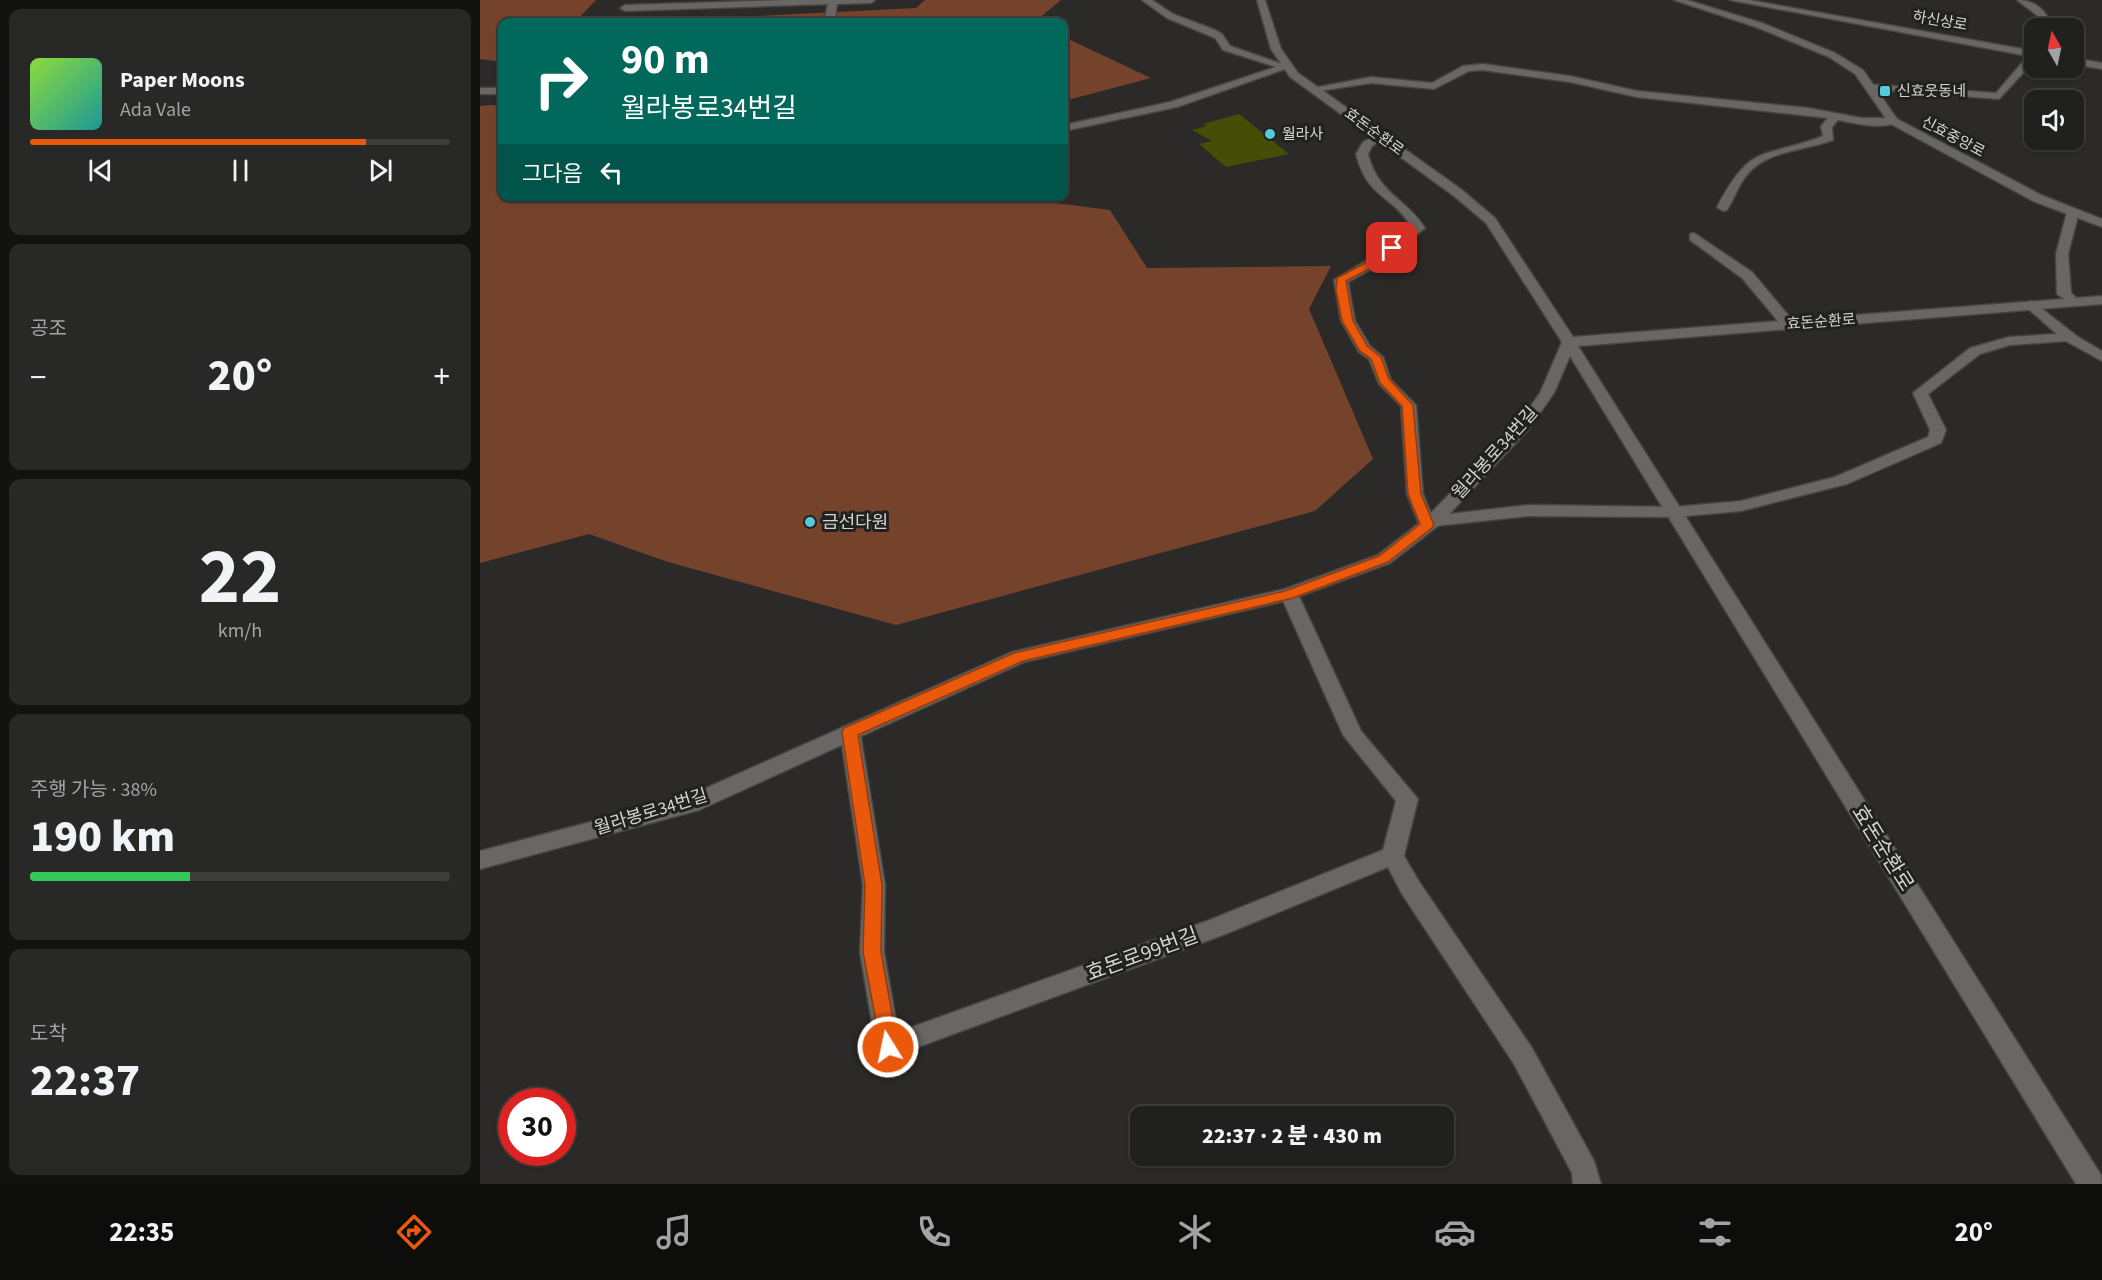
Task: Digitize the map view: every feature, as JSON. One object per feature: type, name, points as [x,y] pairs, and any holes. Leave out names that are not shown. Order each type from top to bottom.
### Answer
[{"type":"street","points":[[625,8],[743,2],[871,0]]},
{"type":"street","points":[[1146,0],[1170,16],[1212,32],[1218,36],[1226,48],[1286,67]]},
{"type":"street","name":"효돈순환로","points":[[1261,0],[1271,40],[1286,67],[1458,193],[1491,221],[1675,512],[2091,1184]]},
{"type":"street","name":"신효중앙로","points":[[1678,0],[1759,25],[1832,55],[1860,72],[1893,121],[2027,193],[2102,224]]},
{"type":"street","name":"하신상로","points":[[1734,0],[2024,52]]},
{"type":"street","points":[[2021,0],[2034,6],[2044,18]]},
{"type":"street","points":[[830,18],[833,2]]},
{"type":"street","points":[[2020,51],[2024,49]]},
{"type":"street","points":[[2084,63],[2102,66]]},
{"type":"street","points":[[1068,127],[1173,105],[1286,67]]},
{"type":"street","points":[[1313,89],[1371,80],[1434,86],[1467,68],[1484,67],[1570,79],[1637,94],[1808,111],[1835,117],[1893,121]]},
{"type":"street","points":[[1869,86],[1999,96],[2024,67]]},
{"type":"street","points":[[480,91],[498,91]]},
{"type":"street","points":[[1723,207],[1743,172],[1755,162],[1762,157],[1816,144],[1828,138],[1826,126],[1835,117]]},
{"type":"street","points":[[1381,137],[1367,144],[1362,154],[1368,176],[1387,198],[1414,219],[1419,228],[1374,262],[1341,280],[1341,290],[1348,321],[1364,349],[1376,357],[1384,381],[1408,405],[1414,494],[1430,523],[1542,510],[1675,512],[1761,502],[1848,477],[1908,454],[1935,440],[1938,430],[1920,393],[1975,351],[2009,341],[2069,337]]},
{"type":"street","points":[[2073,212],[2062,254],[2064,294],[2074,302]]},
{"type":"street","points":[[1694,237],[1747,275],[1788,324]]},
{"type":"street","name":"효돈순환로","points":[[1569,342],[2102,300]]},
{"type":"street","points":[[2032,305],[2069,337],[2102,357]]},
{"type":"street","name":"월라봉로34번길","points":[[480,860],[691,804],[1019,657],[1289,594],[1384,559],[1430,523],[1523,427],[1547,393],[1569,342]]},
{"type":"street","points":[[1289,594],[1353,735],[1407,799],[1393,856],[1410,887],[1522,1056],[1585,1170],[1587,1184]]},
{"type":"street","name":"효돈로99번길","points":[[850,732],[874,885],[872,952],[888,1047],[1215,928],[1393,856]]},
{"type":"shaded area","points":[[480,0],[596,0],[579,18],[498,18],[498,61],[480,59]]},
{"type":"shaded area","points":[[925,0],[1061,0],[1039,18],[717,18],[916,8]]},
{"type":"shaded area","points":[[1068,39],[1151,78],[1068,100]]},
{"type":"shaded area","points":[[480,106],[498,106],[498,201],[1039,201],[1110,210],[1147,268],[1331,266],[1309,309],[1373,459],[1315,511],[896,625],[668,562],[589,534],[480,563]]},
{"type":"building","points":[[1239,114],[1289,154],[1226,167],[1199,144],[1212,141],[1192,130],[1207,126],[1203,124]]},
{"type":"place","name":"신효웃동네","points":[[1885,91]]},
{"type":"place","name":"월라사","points":[[1270,134]]},
{"type":"place","name":"금선다원","points":[[810,522]]},
{"type":"route","points":[[888,1047],[872,952],[874,885],[850,732],[1019,657],[1289,594],[1384,559],[1427,525],[1414,494],[1408,405],[1384,381],[1376,357],[1364,349],[1348,321],[1341,290],[1341,280],[1374,262],[1392,248]]}]
